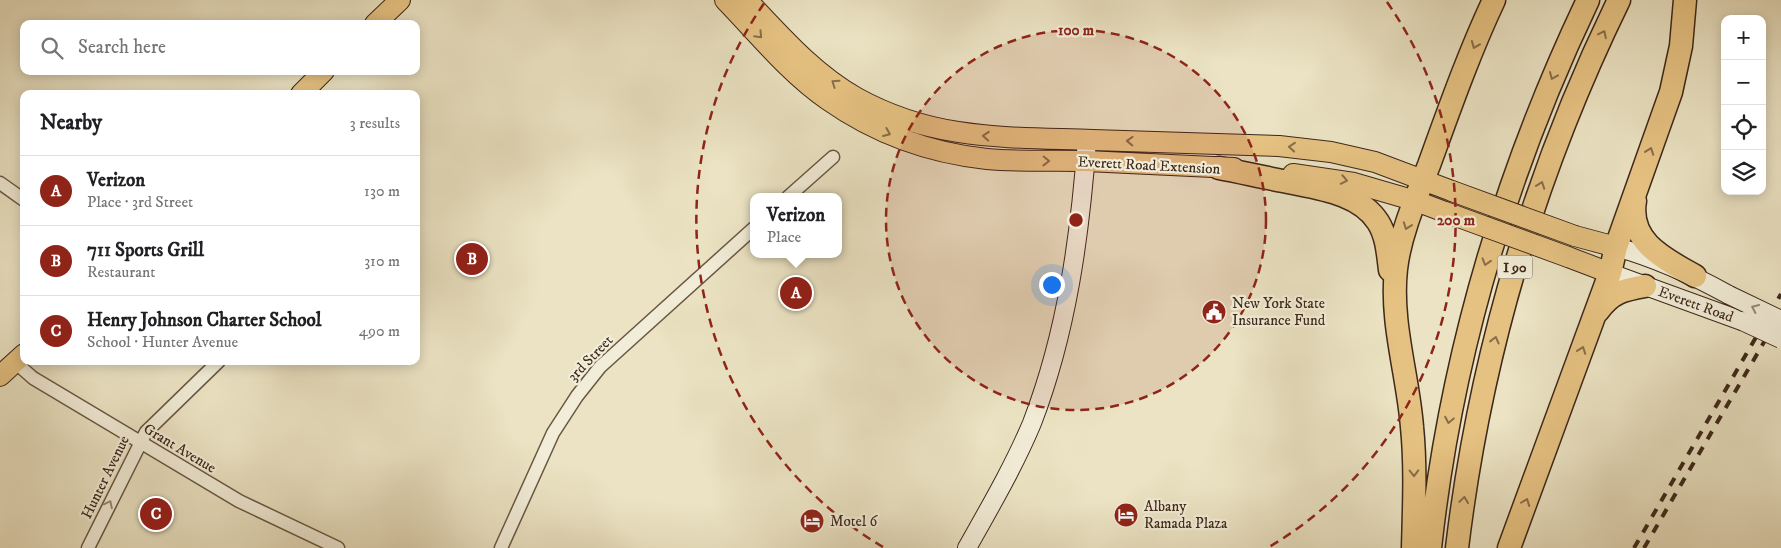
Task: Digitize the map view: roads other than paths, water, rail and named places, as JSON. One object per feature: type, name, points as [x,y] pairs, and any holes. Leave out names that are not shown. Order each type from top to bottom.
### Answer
[{"type":"highway","points":[[1398,330],[1396,270],[1402,238],[1474,45],[1494,0]]},
{"type":"highway","name":"I 90","points":[[1430,548],[1447,430],[1480,283],[1522,154],[1552,77],[1588,0]]},
{"type":"highway","name":"I 90","points":[[1457,548],[1474,436],[1495,341],[1515,266],[1557,140],[1589,64],[1619,0]]},
{"type":"highway","points":[[1509,548],[1610,272],[1616,247],[1675,77],[1681,46],[1685,0]]},
{"type":"highway","points":[[1219,168],[1331,192],[1351,199],[1368,211],[1380,224],[1385,236],[1412,427],[1414,483],[1413,548]]},
{"type":"highway","points":[[1638,182],[1634,216],[1637,228],[1643,239],[1662,257],[1695,276]]},
{"type":"highway","points":[[1595,314],[1609,298],[1618,292],[1646,286]]},
{"type":"main road","points":[[378,20],[400,0]]},
{"type":"main road","name":"Everett Road Extension","points":[[725,0],[805,82],[828,100],[883,132],[919,145],[959,155],[1002,160],[1086,161],[1219,168],[1334,179],[1361,184],[1416,201],[1610,272]]},
{"type":"main road","name":"Everett Road Extension","points":[[747,0],[818,72],[856,97],[895,116],[932,128],[965,134],[1315,149],[1375,162],[1575,236],[1616,247]]},
{"type":"main road","points":[[305,90],[320,75]]},
{"type":"main road","points":[[0,376],[19,358]]},
{"type":"street","points":[[968,548],[999,491],[1031,424],[1054,359],[1070,288],[1087,140]]},
{"type":"street","points":[[792,193],[833,157]]},
{"type":"street","points":[[0,183],[20,197]]},
{"type":"street","name":"3rd Street","points":[[501,548],[553,433],[577,396],[600,367],[750,232]]},
{"type":"street","name":"Everett Road","points":[[1616,247],[1633,251],[1695,276],[1781,320]]},
{"type":"street","name":"Everett Road","points":[[1610,272],[1742,321],[1781,339]]},
{"type":"street","name":"Grant Avenue","points":[[24,365],[33,378],[244,504],[338,548]]},
{"type":"street","name":"Hunter Avenue","points":[[88,548],[148,428],[216,365]]},
{"type":"railway","points":[[1634,548],[1781,294]]},
{"type":"railway","points":[[1644,548],[1781,313]]},
{"type":"place","name":"711 Sports Grill","points":[[472,259]]},
{"type":"place","name":"Verizon","points":[[796,293]]},
{"type":"place","name":"New York State Insurance Fund","points":[[1214,312]]},
{"type":"place","name":"Henry Johnson Charter School","points":[[156,514]]},
{"type":"place","name":"Albany Ramada Plaza","points":[[1126,515]]},
{"type":"place","name":"Motel 6","points":[[812,521]]}]
